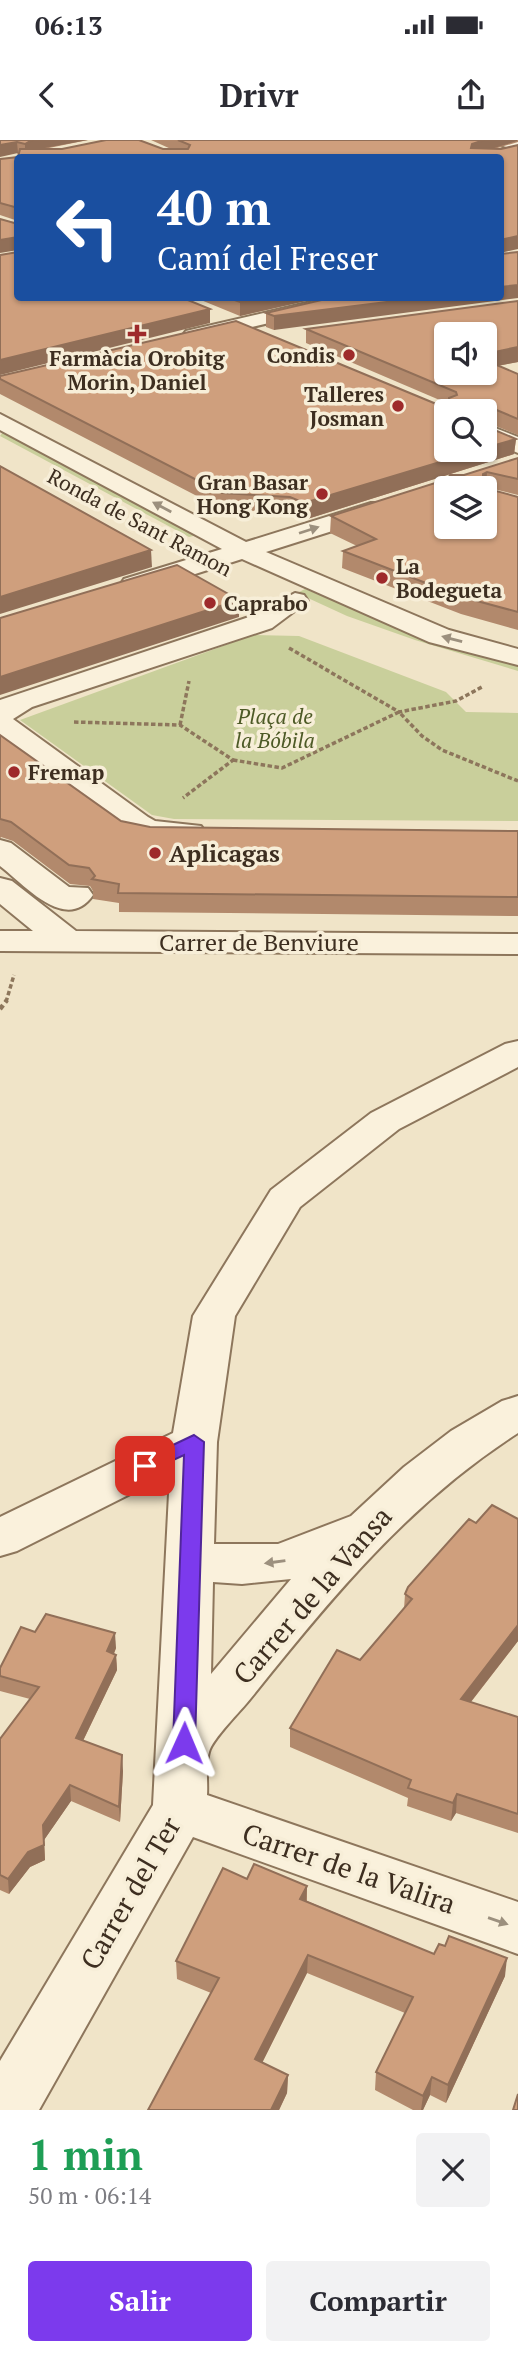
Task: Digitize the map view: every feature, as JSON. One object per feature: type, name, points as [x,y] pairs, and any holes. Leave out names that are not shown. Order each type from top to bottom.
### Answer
[{"type":"street","points":[[497,147],[518,147]]},
{"type":"street","points":[[170,341],[338,301]]},
{"type":"street","points":[[312,307],[342,318]]},
{"type":"street","points":[[206,311],[273,339]]},
{"type":"street","name":"Ronda de Sant Ramon","points":[[0,421],[244,551],[377,612],[439,636],[518,657]]},
{"type":"street","points":[[497,436],[518,446]]},
{"type":"street","name":"Ronda de Sant Ramon","points":[[0,447],[73,487]]},
{"type":"street","points":[[113,591],[400,502]]},
{"type":"street","name":"Ronda de Sant Ramon","points":[[183,547],[295,601],[403,645],[518,678]]},
{"type":"street","points":[[0,716],[8,707],[22,701],[262,622],[295,601]]},
{"type":"street","points":[[0,724],[141,835],[222,833]]},
{"type":"street","points":[[0,850],[68,902],[76,895]]},
{"type":"street","points":[[0,888],[66,940]]},
{"type":"street","name":"Carrer de Benviure","points":[[0,941],[518,944]]},
{"type":"street","name":"Carrer del Ter","points":[[5,2110],[180,1809],[194,1442],[214,1316],[285,1199],[385,1121],[510,1063]]},
{"type":"street","name":"Carrer de la Vansa","points":[[184,1743],[362,1530],[475,1435],[518,1412]]},
{"type":"street","points":[[0,1538],[194,1442]]},
{"type":"street","points":[[189,1562],[242,1565],[282,1563],[362,1530]]},
{"type":"street","name":"Carrer de la Valira","points":[[180,1809],[518,1928]]},
{"type":"path","points":[[287,648],[399,712],[410,720],[421,736],[440,749],[518,780]]},
{"type":"path","points":[[69,722],[180,725],[233,761],[282,768],[399,712],[456,701],[482,687]]},
{"type":"path","points":[[184,796],[233,761]]},
{"type":"green space","points":[[3,432],[197,535],[189,537],[0,436]]},
{"type":"green space","points":[[305,589],[421,637],[518,665],[518,671],[347,616],[297,593]]},
{"type":"green space","name":"Plaça de la Bóbila","points":[[253,635],[299,636],[446,692],[466,712],[518,713],[518,821],[174,819],[152,815],[20,720]]},
{"type":"building","points":[[0,140],[32,140],[25,144],[17,142],[0,145]]},
{"type":"building","points":[[106,140],[139,140],[163,149],[188,149],[190,145],[178,140],[484,140],[472,144],[471,148],[501,149],[518,145],[518,236],[504,239],[504,154],[19,154],[20,149],[62,149]]},
{"type":"building","points":[[14,157],[14,207],[0,203],[0,159]]},
{"type":"building","points":[[0,219],[14,223],[14,238],[0,240]]},
{"type":"building","points":[[518,252],[518,285],[504,287],[504,254]]},
{"type":"building","points":[[14,253],[14,301],[190,301],[210,309],[0,360],[0,255]]},
{"type":"building","points":[[317,301],[395,301],[274,316],[266,313]]},
{"type":"building","points":[[518,301],[518,347],[497,351],[497,322],[434,322],[434,383],[306,329]]},
{"type":"building","points":[[236,321],[434,403],[434,462],[440,462],[304,503],[290,497],[222,493],[0,379],[0,376]]},
{"type":"building","points":[[497,365],[518,374],[518,419],[497,410],[497,399],[449,399],[457,395],[456,392],[439,385],[497,385]]},
{"type":"building","points":[[497,431],[516,439],[497,445]]},
{"type":"building","points":[[518,458],[518,479],[487,472],[483,474],[450,476],[464,475]]},
{"type":"building","points":[[0,466],[151,550],[0,597]]},
{"type":"building","points":[[434,483],[434,539],[497,539],[497,491],[518,497],[518,612],[462,597],[343,551],[376,539],[331,516]]},
{"type":"building","points":[[177,565],[239,600],[0,677],[0,618]]},
{"type":"building","points":[[0,735],[121,821],[150,827],[518,831],[518,897],[118,893],[119,884],[92,879],[95,876],[89,868],[69,865],[11,822],[0,819]]},
{"type":"building","points":[[492,1505],[518,1519],[518,1625],[461,1699],[518,1717],[518,1814],[457,1794],[453,1803],[408,1788],[411,1780],[290,1728],[337,1650],[360,1660],[412,1599],[405,1594],[408,1587],[469,1519],[476,1523]]},
{"type":"building","points":[[46,1614],[115,1633],[107,1651],[116,1655],[76,1738],[122,1755],[119,1807],[70,1785],[43,1825],[44,1845],[28,1852],[8,1879],[0,1875],[0,1739],[39,1687],[0,1676],[0,1668],[21,1627],[35,1632]]},
{"type":"building","points":[[254,1864],[307,1886],[300,1899],[434,1954],[439,1944],[445,1946],[449,1936],[507,1958],[448,2085],[432,2077],[423,2096],[376,2072],[413,1997],[308,1955],[255,2059],[288,2075],[271,2110],[148,2110],[219,1978],[176,1961],[223,1868],[247,1879]]},
{"type":"building","points":[[518,2094],[518,2110],[513,2110]]},
{"type":"place","name":"Farmàcia Orobitg Morin, Daniel","points":[[137,334]]},
{"type":"place","name":"Condis","points":[[349,355]]},
{"type":"place","name":"Talleres Josman","points":[[398,406]]},
{"type":"place","name":"Gran Basar Hong Kong","points":[[322,494]]},
{"type":"place","name":"La Bodegueta","points":[[382,578]]},
{"type":"place","name":"Caprabo","points":[[210,603]]},
{"type":"place","name":"Fremap","points":[[14,772]]},
{"type":"place","name":"Aplicagas","points":[[155,853]]},
{"type":"route","points":[[145,1466],[194,1442],[184,1743]]}]
